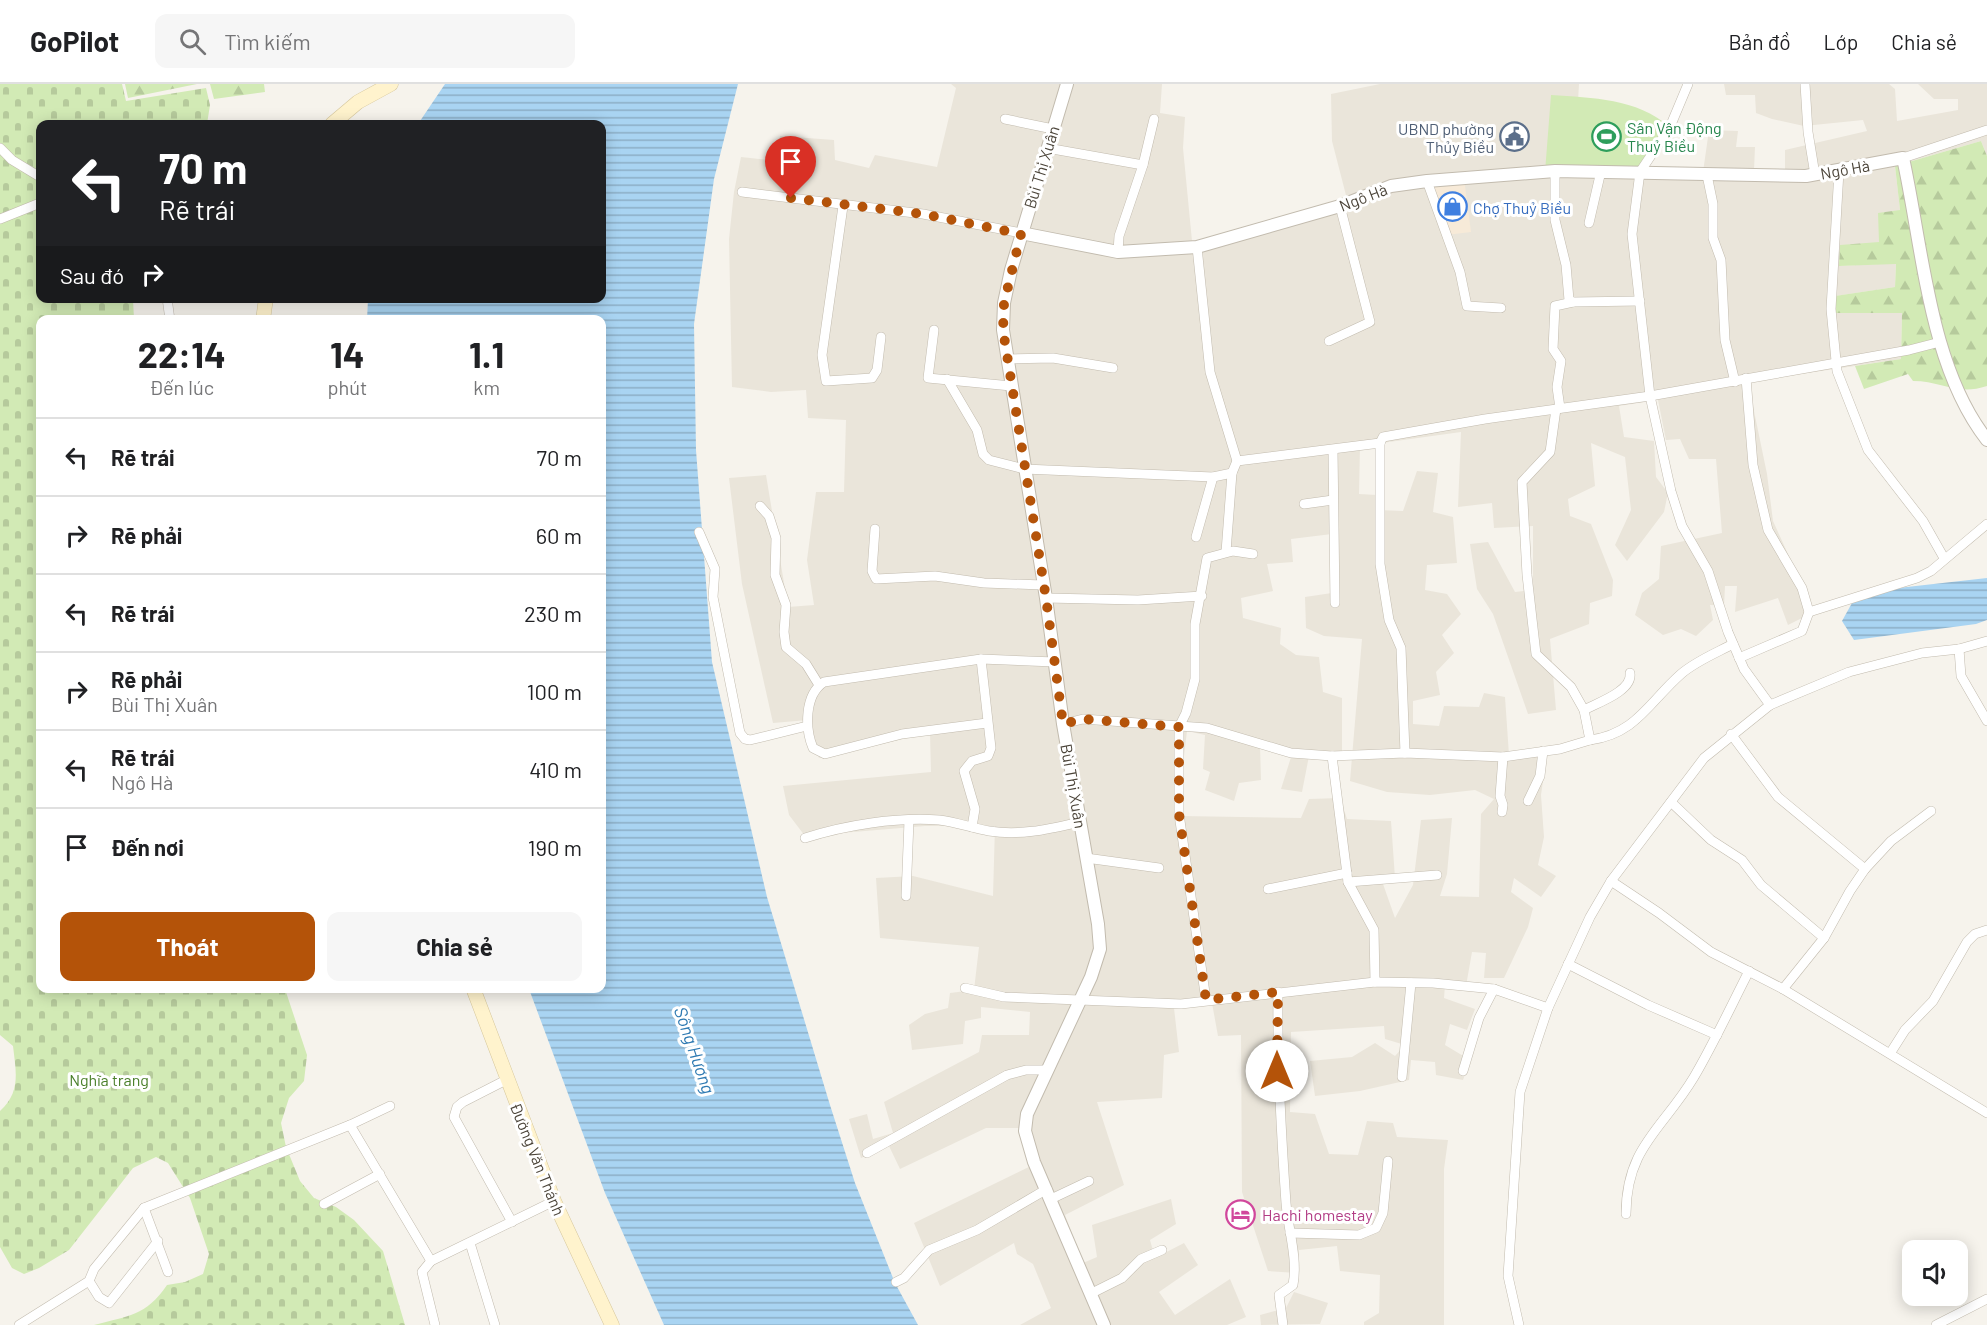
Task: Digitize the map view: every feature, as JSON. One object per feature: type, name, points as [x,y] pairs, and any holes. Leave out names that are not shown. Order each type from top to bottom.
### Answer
[{"type":"main road","points":[[337,120],[358,102],[391,84]]},
{"type":"main road","name":"Đường Văn Thánh","points":[[475,993],[554,1201],[612,1325]]},
{"type":"street","name":"Bùi Thị Xuân","points":[[1067,84],[1021,234],[1004,303],[1003,330],[1100,949],[1081,999],[1027,1114],[1025,1131],[1034,1162],[1104,1325]]},
{"type":"street","points":[[1688,84],[1670,127],[1640,172],[1632,234],[1650,396],[1682,526],[1708,571],[1733,644],[1770,705]]},
{"type":"street","points":[[1805,84],[1808,132],[1815,175]]},
{"type":"street","points":[[1005,119],[1053,129]]},
{"type":"street","points":[[1119,252],[1119,236],[1143,165],[1154,119]]},
{"type":"street","name":"Ngô Hà","points":[[742,192],[923,214],[1119,252],[1197,247],[1340,206],[1391,186],[1555,171],[1815,175],[1903,159],[1987,130]]},
{"type":"street","points":[[0,148],[12,160],[36,175]]},
{"type":"street","points":[[1047,148],[1143,165]]},
{"type":"street","points":[[1903,159],[1940,342],[1956,388],[1987,440]]},
{"type":"street","points":[[1555,171],[1555,220],[1566,265],[1567,296],[1573,302]]},
{"type":"street","points":[[1589,223],[1601,171]]},
{"type":"street","points":[[1839,171],[1831,309],[1835,362],[1839,378],[1868,450],[1923,521],[1944,558]]},
{"type":"street","points":[[1707,175],[1713,204],[1713,238],[1721,260],[1725,340],[1735,382]]},
{"type":"street","points":[[1427,181],[1460,272],[1467,306],[1501,308]]},
{"type":"street","points":[[0,219],[36,204]]},
{"type":"street","points":[[843,206],[822,355],[826,381],[872,378],[877,370],[881,337]]},
{"type":"street","points":[[1329,340],[1370,322],[1340,206]]},
{"type":"street","points":[[1197,247],[1210,372],[1237,461],[1232,473],[1226,552]]},
{"type":"street","points":[[1590,740],[1584,710],[1571,687],[1536,654],[1527,575],[1522,482],[1550,452],[1558,409],[1557,387],[1561,361],[1553,350],[1555,306],[1573,302],[1640,301]]},
{"type":"street","points":[[934,330],[928,376],[1011,386]]},
{"type":"street","points":[[1405,753],[1401,648],[1389,620],[1380,564],[1380,443],[1383,437],[1735,382],[1746,378],[1940,342]]},
{"type":"street","points":[[1007,359],[1053,358],[1113,368]]},
{"type":"street","points":[[1740,658],[1802,631],[1809,612],[1802,588],[1768,530],[1753,465],[1746,378]]},
{"type":"street","points":[[947,379],[977,430],[983,454],[989,460],[1024,469],[1213,477],[1232,473]]},
{"type":"street","points":[[1237,461],[1380,443]]},
{"type":"street","points":[[1333,450],[1335,603]]},
{"type":"street","points":[[1196,537],[1213,477]]},
{"type":"street","points":[[1304,504],[1334,500]]},
{"type":"street","points":[[760,506],[769,516],[776,538],[775,575],[786,605],[784,632],[786,647],[806,664],[819,685]]},
{"type":"street","points":[[1809,612],[1917,578],[1931,571],[1987,524]]},
{"type":"street","points":[[875,529],[872,572],[876,579],[934,576],[984,583],[1043,585]]},
{"type":"street","points":[[699,532],[715,570],[713,597],[740,733],[745,740],[750,740],[807,726]]},
{"type":"street","points":[[1206,1000],[1179,814],[1179,727],[1186,713],[1195,679],[1195,624],[1202,596],[1203,568],[1207,558],[1226,552],[1253,554]]},
{"type":"street","points":[[1046,598],[1138,600],[1202,596]]},
{"type":"street","points":[[1519,1325],[1508,1276],[1520,1092],[1548,1008],[1590,918],[1611,881],[1704,758],[1731,734],[1770,705],[1849,672],[1922,653],[1959,649],[1987,641]]},
{"type":"street","points":[[1063,724],[1083,719],[1207,728],[1291,753],[1332,756],[1405,753],[1503,757],[1560,749],[1605,738],[1628,728],[1683,672],[1733,644]]},
{"type":"street","points":[[1959,649],[1961,676],[1987,721]]},
{"type":"street","points":[[972,827],[975,809],[964,771],[972,761],[984,758],[990,753],[981,659]]},
{"type":"street","points":[[987,723],[902,734],[825,754],[813,748],[807,726],[811,704],[819,685],[833,680],[981,659],[1055,662]]},
{"type":"street","points":[[1584,710],[1627,686],[1631,678],[1630,673]]},
{"type":"street","points":[[1731,734],[1768,786],[1786,805],[1865,869]]},
{"type":"street","points":[[1528,801],[1540,776],[1543,751]]},
{"type":"street","points":[[1332,756],[1348,878],[1374,930],[1375,982]]},
{"type":"street","points":[[1502,812],[1503,805],[1500,796],[1503,757]]},
{"type":"street","points":[[1671,802],[1711,840],[1742,860],[1761,885],[1824,938]]},
{"type":"street","points":[[1783,989],[1824,938],[1865,869],[1891,841],[1931,811]]},
{"type":"street","points":[[806,838],[840,828],[909,821],[936,820],[989,831],[1033,833],[1080,822]]},
{"type":"street","points":[[906,896],[909,821]]},
{"type":"street","points":[[1086,858],[1159,868]]},
{"type":"street","points":[[1268,889],[1348,878],[1437,875]]},
{"type":"street","points":[[1611,881],[1711,952],[1783,989],[1891,1052],[1987,1113]]},
{"type":"street","points":[[1891,1052],[1905,1030],[1933,1001],[1967,942],[1975,934],[1987,930]]},
{"type":"street","points":[[1568,964],[1717,1035]]},
{"type":"street","points":[[1626,1214],[1627,1187],[1643,1145],[1684,1092],[1717,1035],[1749,971]]},
{"type":"street","points":[[965,988],[1004,997],[1181,1004],[1375,982],[1411,983],[1494,989],[1548,1008]]},
{"type":"street","points":[[1402,1077],[1411,983]]},
{"type":"street","points":[[1463,1071],[1479,1018],[1494,989]]},
{"type":"street","points":[[1278,992],[1277,1071],[1295,1273],[1293,1285],[1279,1295],[1282,1325]]},
{"type":"street","points":[[867,1153],[1007,1075],[1026,1070],[1048,1070]]},
{"type":"street","points":[[506,1080],[463,1102],[457,1107],[454,1118],[512,1222]]},
{"type":"street","points":[[19,1325],[89,1281],[94,1269],[144,1208],[350,1125],[390,1106]]},
{"type":"street","points":[[350,1125],[430,1261]]},
{"type":"street","points":[[1290,1233],[1359,1235],[1376,1228],[1383,1213],[1388,1161]]},
{"type":"street","points":[[324,1204],[380,1174]]},
{"type":"street","points":[[896,1282],[904,1278],[929,1250],[977,1230],[1049,1194],[1089,1181]]},
{"type":"street","points":[[435,1325],[422,1272],[430,1261],[554,1201]]},
{"type":"street","points":[[144,1208],[168,1272]]},
{"type":"street","points":[[89,1281],[103,1302],[109,1303],[158,1241]]},
{"type":"street","points":[[470,1243],[495,1325]]},
{"type":"street","points":[[1090,1294],[1122,1278],[1141,1259],[1162,1250]]},
{"type":"street","points":[[1936,1325],[1987,1299]]},
{"type":"shaded area","points":[[951,84],[1162,84],[1160,113],[1185,117],[1183,148],[1192,241],[1254,232],[1348,203],[1332,141],[1331,94],[1380,84],[1579,84],[1578,101],[1552,163],[1703,172],[1709,130],[1738,131],[1736,147],[1755,147],[1754,170],[1785,172],[1785,150],[1867,131],[1863,120],[1804,126],[1772,119],[1756,113],[1755,95],[1726,95],[1724,84],[1889,84],[1895,89],[1897,121],[1958,110],[1958,99],[1934,99],[1918,84],[1987,84],[1987,156],[1981,141],[1895,166],[1900,210],[1879,242],[1840,266],[1896,263],[1895,287],[1836,296],[1837,313],[1902,313],[1901,359],[1748,382],[1767,474],[1773,521],[1806,594],[1806,616],[1788,625],[1778,598],[1735,612],[1737,586],[1725,586],[1724,606],[1710,605],[1713,620],[1696,636],[1681,629],[1663,635],[1635,615],[1642,593],[1659,579],[1661,546],[1722,533],[1716,459],[1689,459],[1680,439],[1666,440],[1658,400],[1619,406],[1624,437],[1654,441],[1656,477],[1668,493],[1664,512],[1627,561],[1615,545],[1631,510],[1625,457],[1591,443],[1595,486],[1568,499],[1570,516],[1591,524],[1613,580],[1612,596],[1590,603],[1589,624],[1550,639],[1556,710],[1528,714],[1493,614],[1477,589],[1470,544],[1488,542],[1515,592],[1533,590],[1533,526],[1494,528],[1492,503],[1458,507],[1461,432],[1360,446],[1359,494],[1377,495],[1378,510],[1403,511],[1417,471],[1438,473],[1433,512],[1453,517],[1457,563],[1427,565],[1425,590],[1447,594],[1461,614],[1442,635],[1454,653],[1436,672],[1440,695],[1413,701],[1413,724],[1439,726],[1444,706],[1479,707],[1484,693],[1505,697],[1509,755],[1547,753],[1541,795],[1544,837],[1538,865],[1556,876],[1541,897],[1514,878],[1511,892],[1533,908],[1528,927],[1504,978],[1484,978],[1486,953],[1472,952],[1466,986],[1445,985],[1444,998],[1475,1009],[1467,1030],[1450,1024],[1445,1045],[1470,1060],[1463,1080],[1436,1075],[1435,1062],[1411,1060],[1409,1080],[1360,1091],[1315,1096],[1310,1061],[1352,1057],[1375,1043],[1395,1056],[1405,1045],[1385,1039],[1384,1026],[1291,1032],[1290,1112],[1315,1114],[1329,1154],[1358,1155],[1367,1121],[1393,1123],[1397,1137],[1448,1140],[1444,1169],[1444,1325],[1364,1325],[1364,1322],[1379,1313],[1380,1275],[1340,1271],[1337,1246],[1299,1250],[1297,1273],[1268,1271],[1242,1192],[1241,1035],[1218,1036],[1212,1003],[1174,1008],[1179,1052],[1164,1055],[1162,1098],[1097,1102],[1124,1185],[1065,1215],[1083,1263],[1097,1257],[1092,1225],[1171,1199],[1176,1224],[1150,1240],[1155,1258],[1184,1243],[1198,1265],[1159,1292],[1175,1315],[1230,1279],[1246,1317],[1227,1325],[1020,1325],[1051,1308],[1033,1264],[1017,1254],[1014,1243],[940,1286],[914,1223],[1035,1164],[1028,1128],[986,1128],[900,1169],[889,1146],[861,1158],[849,1119],[867,1114],[873,1139],[893,1133],[884,1102],[979,1052],[982,1035],[1029,1035],[1030,1012],[981,1007],[981,1018],[965,1021],[963,1044],[912,1050],[909,1025],[925,1014],[948,1008],[950,993],[974,990],[979,947],[880,938],[876,878],[913,876],[993,896],[995,826],[925,826],[805,836],[789,815],[783,786],[931,772],[930,733],[819,758],[808,720],[773,723],[742,584],[729,478],[766,475],[788,607],[814,605],[807,560],[816,492],[844,492],[846,420],[808,418],[806,390],[771,392],[732,387],[729,239],[734,192],[741,157],[777,161],[780,136],[834,140],[835,160],[869,168],[875,155],[937,167],[956,88]],"holes":[[[1332,534],[1332,593],[1305,597],[1306,628],[1324,636],[1362,639],[1350,781],[1387,792],[1430,795],[1475,790],[1494,799],[1481,814],[1479,897],[1440,896],[1447,874],[1452,818],[1421,820],[1413,885],[1395,918],[1383,884],[1395,878],[1391,821],[1347,819],[1340,798],[1309,799],[1301,818],[1181,816],[1179,798],[1187,731],[1205,735],[1203,769],[1210,772],[1205,790],[1234,801],[1239,783],[1261,780],[1260,745],[1292,754],[1281,789],[1302,792],[1309,756],[1342,756],[1342,698],[1323,692],[1319,657],[1296,655],[1280,644],[1281,628],[1243,618],[1241,598],[1273,591],[1267,564],[1293,562],[1291,539]]]},
{"type":"shaded area","name":"Chợ Thuỷ Biều","points":[[1464,178],[1471,232],[1446,235],[1427,181]]},
{"type":"shaded area","points":[[1294,1292],[1328,1303],[1320,1324],[1261,1325],[1260,1315],[1286,1308]]},
{"type":"green space","name":"Nghĩa trang","points":[[0,84],[122,84],[126,101],[206,88],[210,105],[208,120],[36,120],[36,303],[133,303],[134,315],[36,315],[36,993],[286,993],[307,1055],[304,1081],[289,1098],[281,1123],[286,1147],[300,1181],[314,1198],[336,1207],[354,1220],[383,1251],[405,1325],[94,1325],[127,1317],[152,1303],[167,1285],[185,1282],[203,1274],[209,1254],[190,1198],[168,1163],[156,1157],[133,1168],[69,1250],[24,1274],[12,1268],[0,1247],[0,1111],[7,1104],[14,1089],[16,1073],[13,1046],[0,1035]]},
{"type":"green space","points":[[125,84],[197,84],[128,98]]},
{"type":"green space","points":[[210,84],[264,84],[265,92],[214,99]]},
{"type":"green space","name":"Sân Vận Động Thuỷ Biều","points":[[1551,95],[1614,101],[1643,110],[1670,127],[1640,172],[1545,172]]},
{"type":"green space","points":[[1981,141],[1987,156],[1987,386],[1976,389],[1958,389],[1913,381],[1908,374],[1864,389],[1855,366],[1901,359],[1902,313],[1836,313],[1835,296],[1895,287],[1896,264],[1839,266],[1840,245],[1879,242],[1878,213],[1900,210],[1895,166]]},
{"type":"water","name":"Sông Hương","points":[[445,84],[738,84],[714,179],[694,324],[696,450],[712,662],[767,897],[830,1105],[855,1183],[895,1283],[918,1325],[664,1325],[605,1193],[530,993],[606,993],[606,315],[367,315],[368,303],[606,303],[606,120],[421,120]]},
{"type":"water","points":[[1987,578],[1987,620],[1976,624],[1854,640],[1842,621],[1852,603],[1898,588]]},
{"type":"place","name":"Sân Vận Động Thuỷ Biều","points":[[1606,136]]},
{"type":"place","name":"UBND phường Thủy Biều","points":[[1515,137]]},
{"type":"place","name":"Chợ Thuỷ Biều","points":[[1452,207]]},
{"type":"place","name":"Hachi homestay","points":[[1241,1214]]},
{"type":"route","points":[[791,198],[923,214],[1021,234],[1004,303],[1003,330],[1046,598],[1063,724],[1083,719],[1179,727],[1179,814],[1206,1000],[1278,992],[1277,1071]]}]
